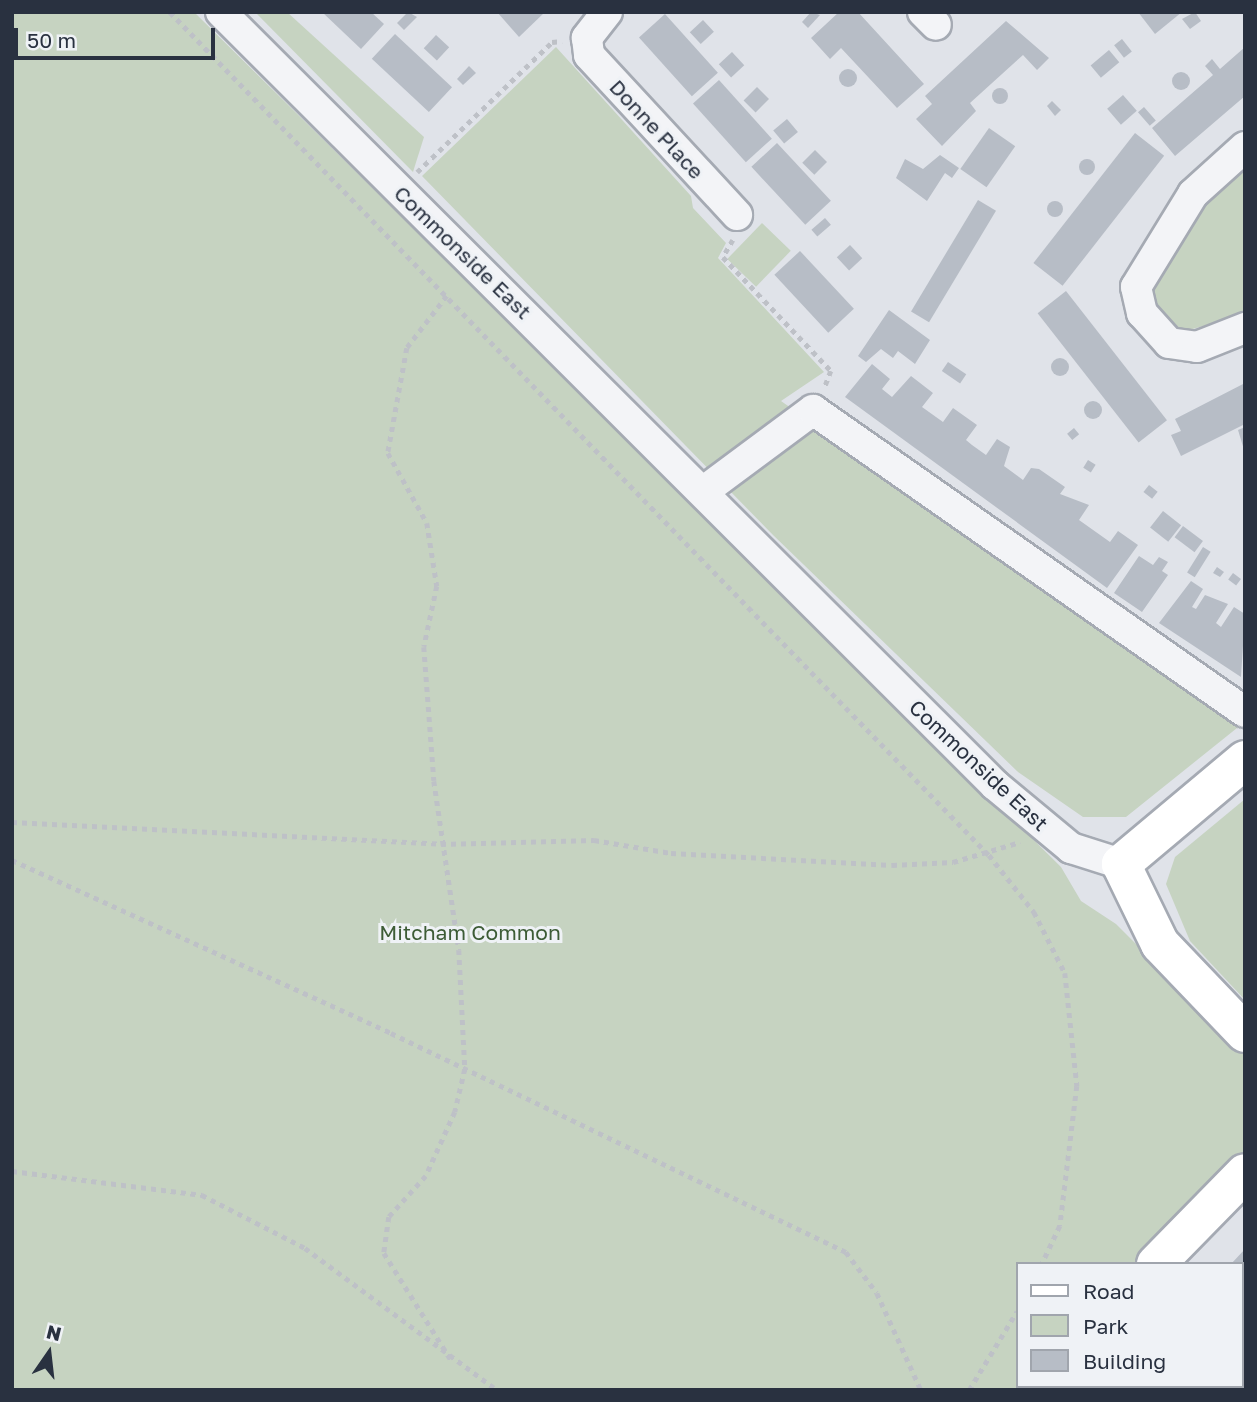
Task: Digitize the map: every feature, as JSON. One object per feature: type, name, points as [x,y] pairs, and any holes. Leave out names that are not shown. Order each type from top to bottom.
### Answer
[{"type":"main road","points":[[1245,760],[1121,864],[1160,944],[1245,1033]]},
{"type":"main road","points":[[1158,1262],[1245,1173]]},
{"type":"street","name":"Commonside East","points":[[221,12],[1020,808],[1071,848],[1121,864]]},
{"type":"street","points":[[587,38],[607,12]]},
{"type":"street","name":"Donne Place","points":[[587,38],[598,66],[737,215]]},
{"type":"street","points":[[1245,147],[1192,194],[1136,287],[1142,313],[1169,343],[1197,347],[1245,328]]},
{"type":"street","points":[[704,491],[813,410],[1245,712]]},
{"type":"path","points":[[170,12],[989,855],[1051,941],[1070,1004],[1077,1106],[1060,1226],[1043,1262]]},
{"type":"path","points":[[401,191],[443,143],[552,42],[587,38]]},
{"type":"path","points":[[737,215],[723,257],[831,372],[813,410]]},
{"type":"path","points":[[447,296],[407,348],[388,453],[427,523],[437,586],[424,647],[441,844],[459,950],[465,1069],[455,1112],[426,1176],[388,1217],[384,1253],[452,1360]]},
{"type":"path","points":[[12,822],[441,844],[594,840],[671,853],[891,865],[989,855],[1034,837]]},
{"type":"path","points":[[12,860],[465,1069],[846,1252],[871,1282],[921,1390]]},
{"type":"path","points":[[12,1171],[202,1195],[305,1248],[452,1360],[497,1390]]},
{"type":"path","points":[[969,1390],[1016,1313]]},
{"type":"green space","name":"Mitcham Common","points":[[12,12],[194,12],[1061,867],[1081,901],[1116,924],[1245,1053],[1245,1158],[1143,1262],[1016,1262],[1016,1388],[1020,1390],[12,1390]]},
{"type":"green space","points":[[255,12],[287,12],[424,137],[413,172]]},
{"type":"green space","points":[[556,47],[691,196],[693,208],[726,243],[718,258],[824,372],[781,401],[1242,724],[1126,817],[1083,817],[1018,772],[773,535],[422,176]]},
{"type":"green space","points":[[1245,164],[1245,315],[1181,332],[1155,309],[1150,290],[1204,195]]},
{"type":"green space","points":[[762,223],[791,251],[756,287],[727,259]]},
{"type":"green space","points":[[1245,799],[1245,1000],[1190,941],[1166,884],[1175,857]]},
{"type":"building","points":[[322,12],[371,12],[384,24],[361,49]]},
{"type":"building","points":[[408,12],[417,17],[404,30],[397,23]]},
{"type":"building","points":[[497,12],[545,12],[519,37]]},
{"type":"building","points":[[811,12],[820,15],[808,28],[802,22]]},
{"type":"building","points":[[839,12],[858,12],[924,84],[897,108],[841,48],[830,59],[811,38]]},
{"type":"building","points":[[1138,12],[1182,12],[1155,34]]},
{"type":"building","points":[[1195,12],[1201,21],[1190,29],[1182,19]]},
{"type":"building","points":[[665,14],[718,73],[692,96],[639,37]]},
{"type":"building","points":[[703,20],[714,32],[701,44],[690,32]]},
{"type":"building","points":[[1006,21],[1049,58],[1037,70],[1023,55],[970,103],[976,111],[942,146],[916,119],[932,104],[925,96]]},
{"type":"building","points":[[395,34],[452,87],[429,112],[372,59]]},
{"type":"building","points":[[436,35],[449,47],[437,60],[424,48]]},
{"type":"building","points":[[1122,39],[1132,52],[1124,58],[1114,45]]},
{"type":"building","points":[[1245,47],[1245,96],[1175,156],[1152,128],[1213,75],[1205,66],[1212,59],[1220,69]]},
{"type":"building","points":[[1109,50],[1119,62],[1101,78],[1091,65]]},
{"type":"building","points":[[732,52],[744,65],[731,77],[719,64]]},
{"type":"building","points":[[469,66],[476,73],[463,85],[457,79]]},
{"type":"building","points":[[848,69],[854,72],[857,78],[854,84],[848,87],[842,84],[839,78],[842,72]]},
{"type":"building","points":[[1181,72],[1187,75],[1190,81],[1187,87],[1181,90],[1175,87],[1172,81],[1175,75]]},
{"type":"building","points":[[719,80],[772,139],[746,162],[693,103]]},
{"type":"building","points":[[757,87],[769,99],[756,112],[744,100]]},
{"type":"building","points":[[997,88],[1003,88],[1008,96],[1006,102],[997,104],[992,99],[992,93]]},
{"type":"building","points":[[1123,95],[1137,111],[1121,125],[1107,109]]},
{"type":"building","points":[[1052,101],[1061,110],[1055,116],[1047,106]]},
{"type":"building","points":[[1144,107],[1156,121],[1150,126],[1138,112]]},
{"type":"building","points":[[787,119],[798,132],[784,144],[773,131]]},
{"type":"building","points":[[989,128],[1015,146],[987,187],[960,169]]},
{"type":"building","points":[[1135,133],[1164,156],[1063,286],[1033,263]]},
{"type":"building","points":[[777,143],[831,201],[805,225],[751,167]]},
{"type":"building","points":[[815,150],[827,162],[814,175],[802,163]]},
{"type":"building","points":[[940,155],[959,168],[952,178],[945,173],[927,201],[896,178],[905,159],[923,169]]},
{"type":"building","points":[[1087,159],[1093,161],[1093,173],[1087,175],[1081,173],[1079,167],[1081,161]]},
{"type":"building","points":[[978,200],[996,211],[929,322],[911,311]]},
{"type":"building","points":[[1055,201],[1061,203],[1061,215],[1055,217],[1049,215],[1047,209],[1049,203]]},
{"type":"building","points":[[825,218],[831,225],[817,237],[811,230]]},
{"type":"building","points":[[850,245],[862,258],[849,270],[837,257]]},
{"type":"building","points":[[800,251],[854,309],[828,333],[774,275]]},
{"type":"building","points":[[1066,291],[1167,420],[1139,442],[1038,313]]},
{"type":"building","points":[[889,310],[930,340],[915,364],[898,351],[893,358],[881,349],[866,362],[858,356]]},
{"type":"building","points":[[1060,358],[1066,361],[1069,367],[1066,373],[1060,376],[1054,373],[1051,367],[1054,361]]},
{"type":"building","points":[[948,362],[966,374],[960,383],[942,371]]},
{"type":"building","points":[[872,364],[890,379],[882,389],[892,397],[911,376],[933,393],[922,407],[943,422],[953,408],[977,425],[966,440],[972,445],[986,455],[997,439],[1010,447],[1004,466],[1023,480],[1031,468],[1039,469],[1065,487],[1060,494],[1089,505],[1079,520],[1110,542],[1118,531],[1138,545],[1107,588],[845,397]]},
{"type":"building","points":[[1245,383],[1245,424],[1181,456],[1171,435],[1181,431],[1175,419]]},
{"type":"building","points":[[1093,401],[1099,404],[1102,410],[1099,416],[1093,419],[1087,416],[1084,410],[1087,404]]},
{"type":"building","points":[[1245,427],[1245,453],[1238,430]]},
{"type":"building","points":[[1074,428],[1079,434],[1072,440],[1067,434]]},
{"type":"building","points":[[1088,460],[1096,465],[1091,472],[1083,468]]},
{"type":"building","points":[[1149,485],[1158,492],[1152,499],[1143,492]]},
{"type":"building","points":[[1163,511],[1181,525],[1168,542],[1150,528]]},
{"type":"building","points":[[1183,526],[1203,541],[1195,552],[1175,537]]},
{"type":"building","points":[[1203,547],[1211,552],[1195,577],[1187,572]]},
{"type":"building","points":[[1139,556],[1153,565],[1159,557],[1168,562],[1162,571],[1168,575],[1142,612],[1114,593]]},
{"type":"building","points":[[1217,567],[1224,572],[1220,577],[1213,573]]},
{"type":"building","points":[[1233,573],[1241,579],[1236,585],[1228,579]]},
{"type":"building","points":[[1191,581],[1203,589],[1192,607],[1196,609],[1205,595],[1228,604],[1216,623],[1221,627],[1234,607],[1245,614],[1241,677],[1159,623]]},
{"type":"building","points":[[1245,1249],[1245,1307],[1243,1262],[1233,1262]]},
{"type":"building","points":[[1106,1388],[1155,1388],[1104,1390]]}]
